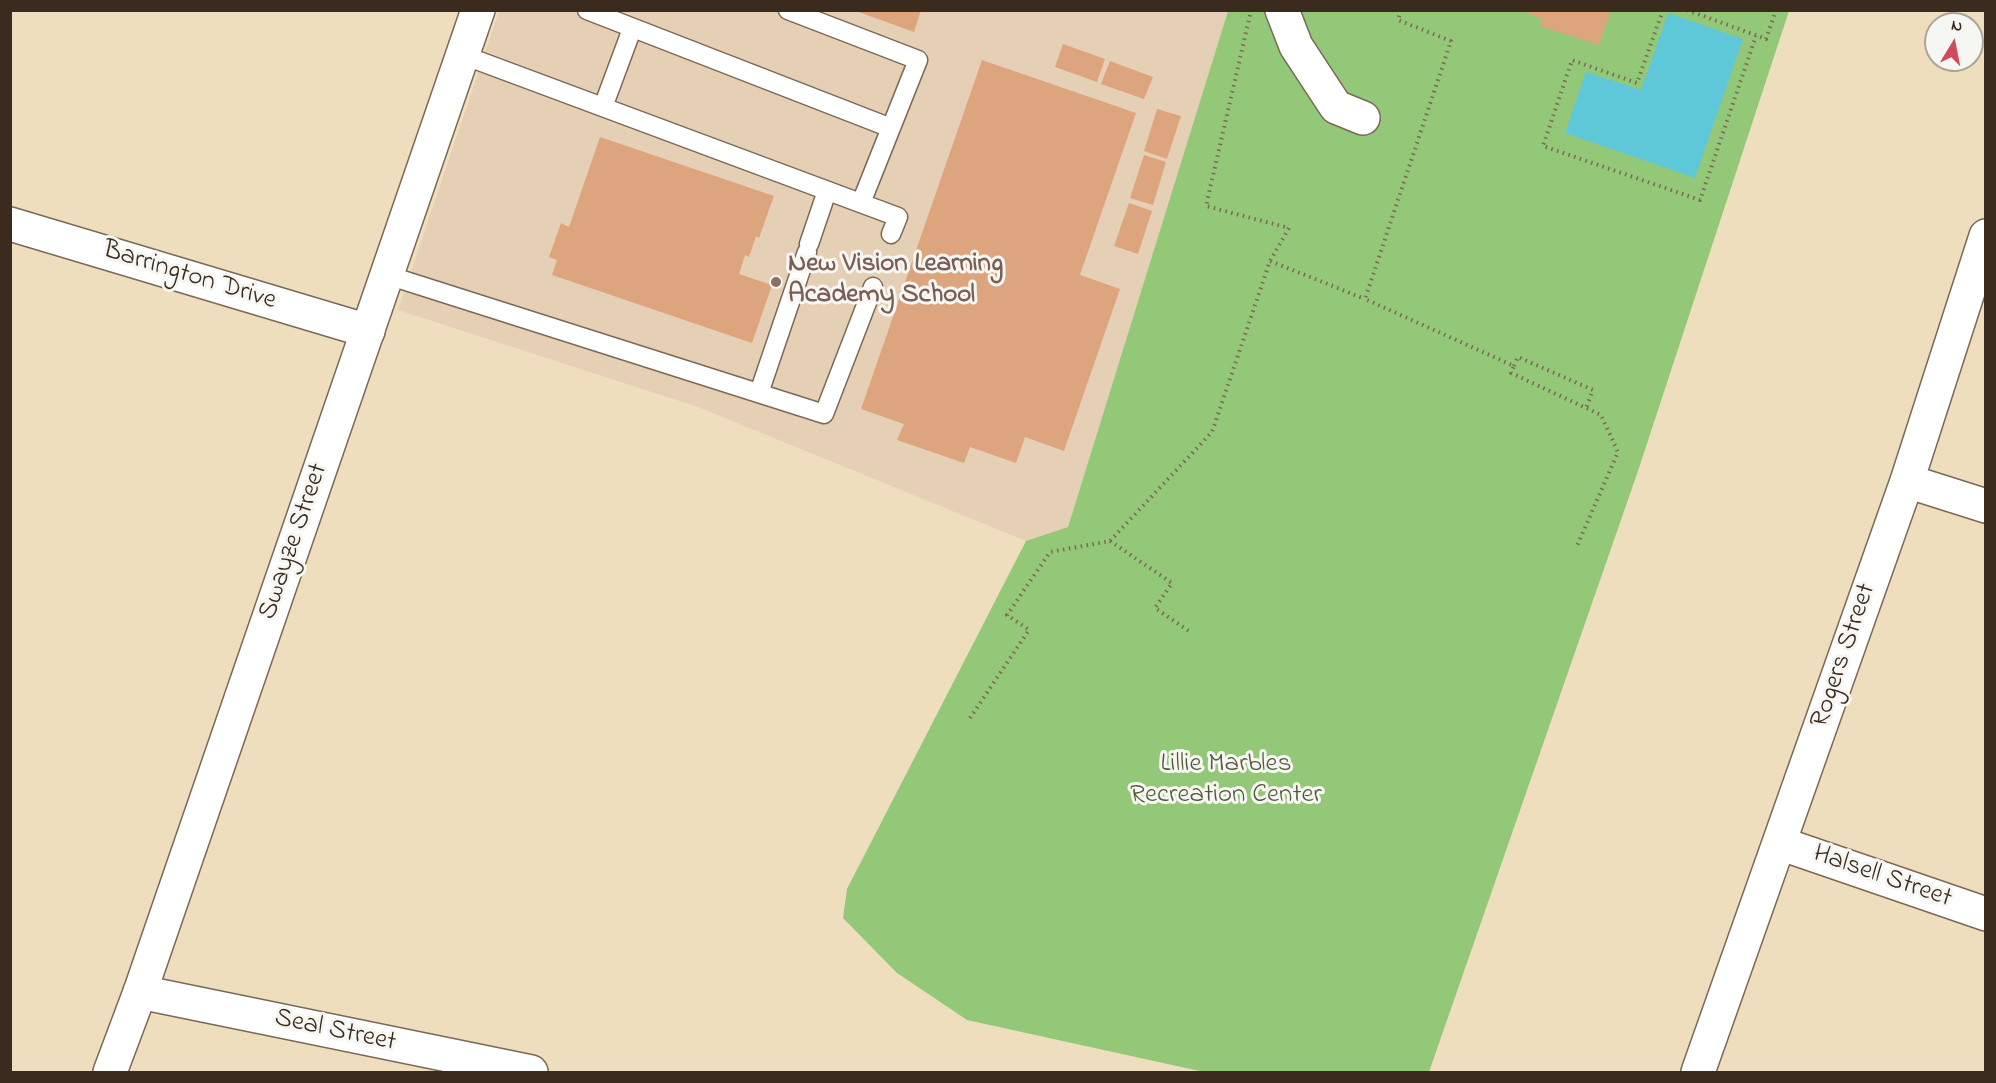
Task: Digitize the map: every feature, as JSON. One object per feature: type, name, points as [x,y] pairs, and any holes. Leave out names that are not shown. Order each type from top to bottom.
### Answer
[{"type":"street","name":"Swayze Street","points":[[110,1072],[140,992],[478,10]]},
{"type":"street","points":[[1282,10],[1296,46],[1336,107],[1363,118]]},
{"type":"street","name":"Barrington Drive","points":[[10,224],[368,331]]},
{"type":"street","name":"Rogers Street","points":[[1698,1072],[1907,481],[1986,236]]},
{"type":"street","points":[[1907,481],[1986,506]]},
{"type":"street","name":"Halsell Street","points":[[1779,843],[1986,914]]},
{"type":"street","name":"Seal Street","points":[[140,992],[531,1072]]},
{"type":"lane","points":[[587,10],[891,128]]},
{"type":"lane","points":[[788,10],[918,60],[861,203]]},
{"type":"lane","points":[[603,107],[632,29]]},
{"type":"lane","points":[[463,55],[898,216],[891,234]]},
{"type":"lane","points":[[759,393],[827,190]]},
{"type":"lane","points":[[387,275],[824,414],[873,287]]},
{"type":"path","points":[[970,718],[1029,630],[1007,615],[1050,552],[1110,541],[1212,432],[1270,261],[1289,228],[1206,206],[1251,10]]},
{"type":"path","points":[[1365,299],[1451,41],[1398,20],[1401,10]]},
{"type":"path","points":[[1663,10],[1637,83],[1572,60],[1543,146],[1700,200],[1756,36]]},
{"type":"path","points":[[1686,10],[1766,39],[1776,10]]},
{"type":"path","points":[[1270,261],[1365,299],[1514,366]]},
{"type":"path","points":[[1576,549],[1618,452],[1601,415],[1586,408],[1511,373],[1518,357],[1593,390],[1586,408]]},
{"type":"path","points":[[1110,541],[1172,583],[1155,608],[1189,631]]},
{"type":"shaded area","name":"New Vision Learning Academy School","points":[[499,11],[1228,11],[1068,527],[1026,541],[698,407],[398,310]]},
{"type":"green space","name":"Lillie Marbles Recreation Center","points":[[1228,11],[1789,11],[1638,471],[1429,1072],[1204,1072],[967,1020],[897,973],[843,918],[847,889],[1026,541],[1068,527]]},
{"type":"water","points":[[1668,13],[1743,39],[1695,178],[1565,133],[1586,72],[1641,90]]},
{"type":"building","points":[[853,10],[921,10],[914,32]]},
{"type":"building","points":[[1520,10],[1611,10],[1599,45],[1540,26],[1542,19]]},
{"type":"building","points":[[1063,44],[1105,59],[1097,82],[1055,67]]},
{"type":"building","points":[[982,60],[1136,113],[1080,275],[1120,289],[1064,451],[1025,437],[1016,463],[970,447],[964,463],[897,440],[904,424],[861,409]]},
{"type":"building","points":[[1110,61],[1153,77],[1144,99],[1101,84]]},
{"type":"building","points":[[1157,109],[1181,116],[1167,159],[1144,151]]},
{"type":"building","points":[[600,137],[774,196],[759,238],[756,236],[749,257],[745,255],[739,274],[772,285],[752,343],[552,275],[557,260],[549,257],[561,223],[569,227]]},
{"type":"building","points":[[1144,155],[1166,162],[1153,205],[1130,198]]},
{"type":"building","points":[[1129,203],[1152,211],[1138,254],[1114,246]]},
{"type":"place","name":"New Vision Learning Academy School","points":[[776,282]]}]
